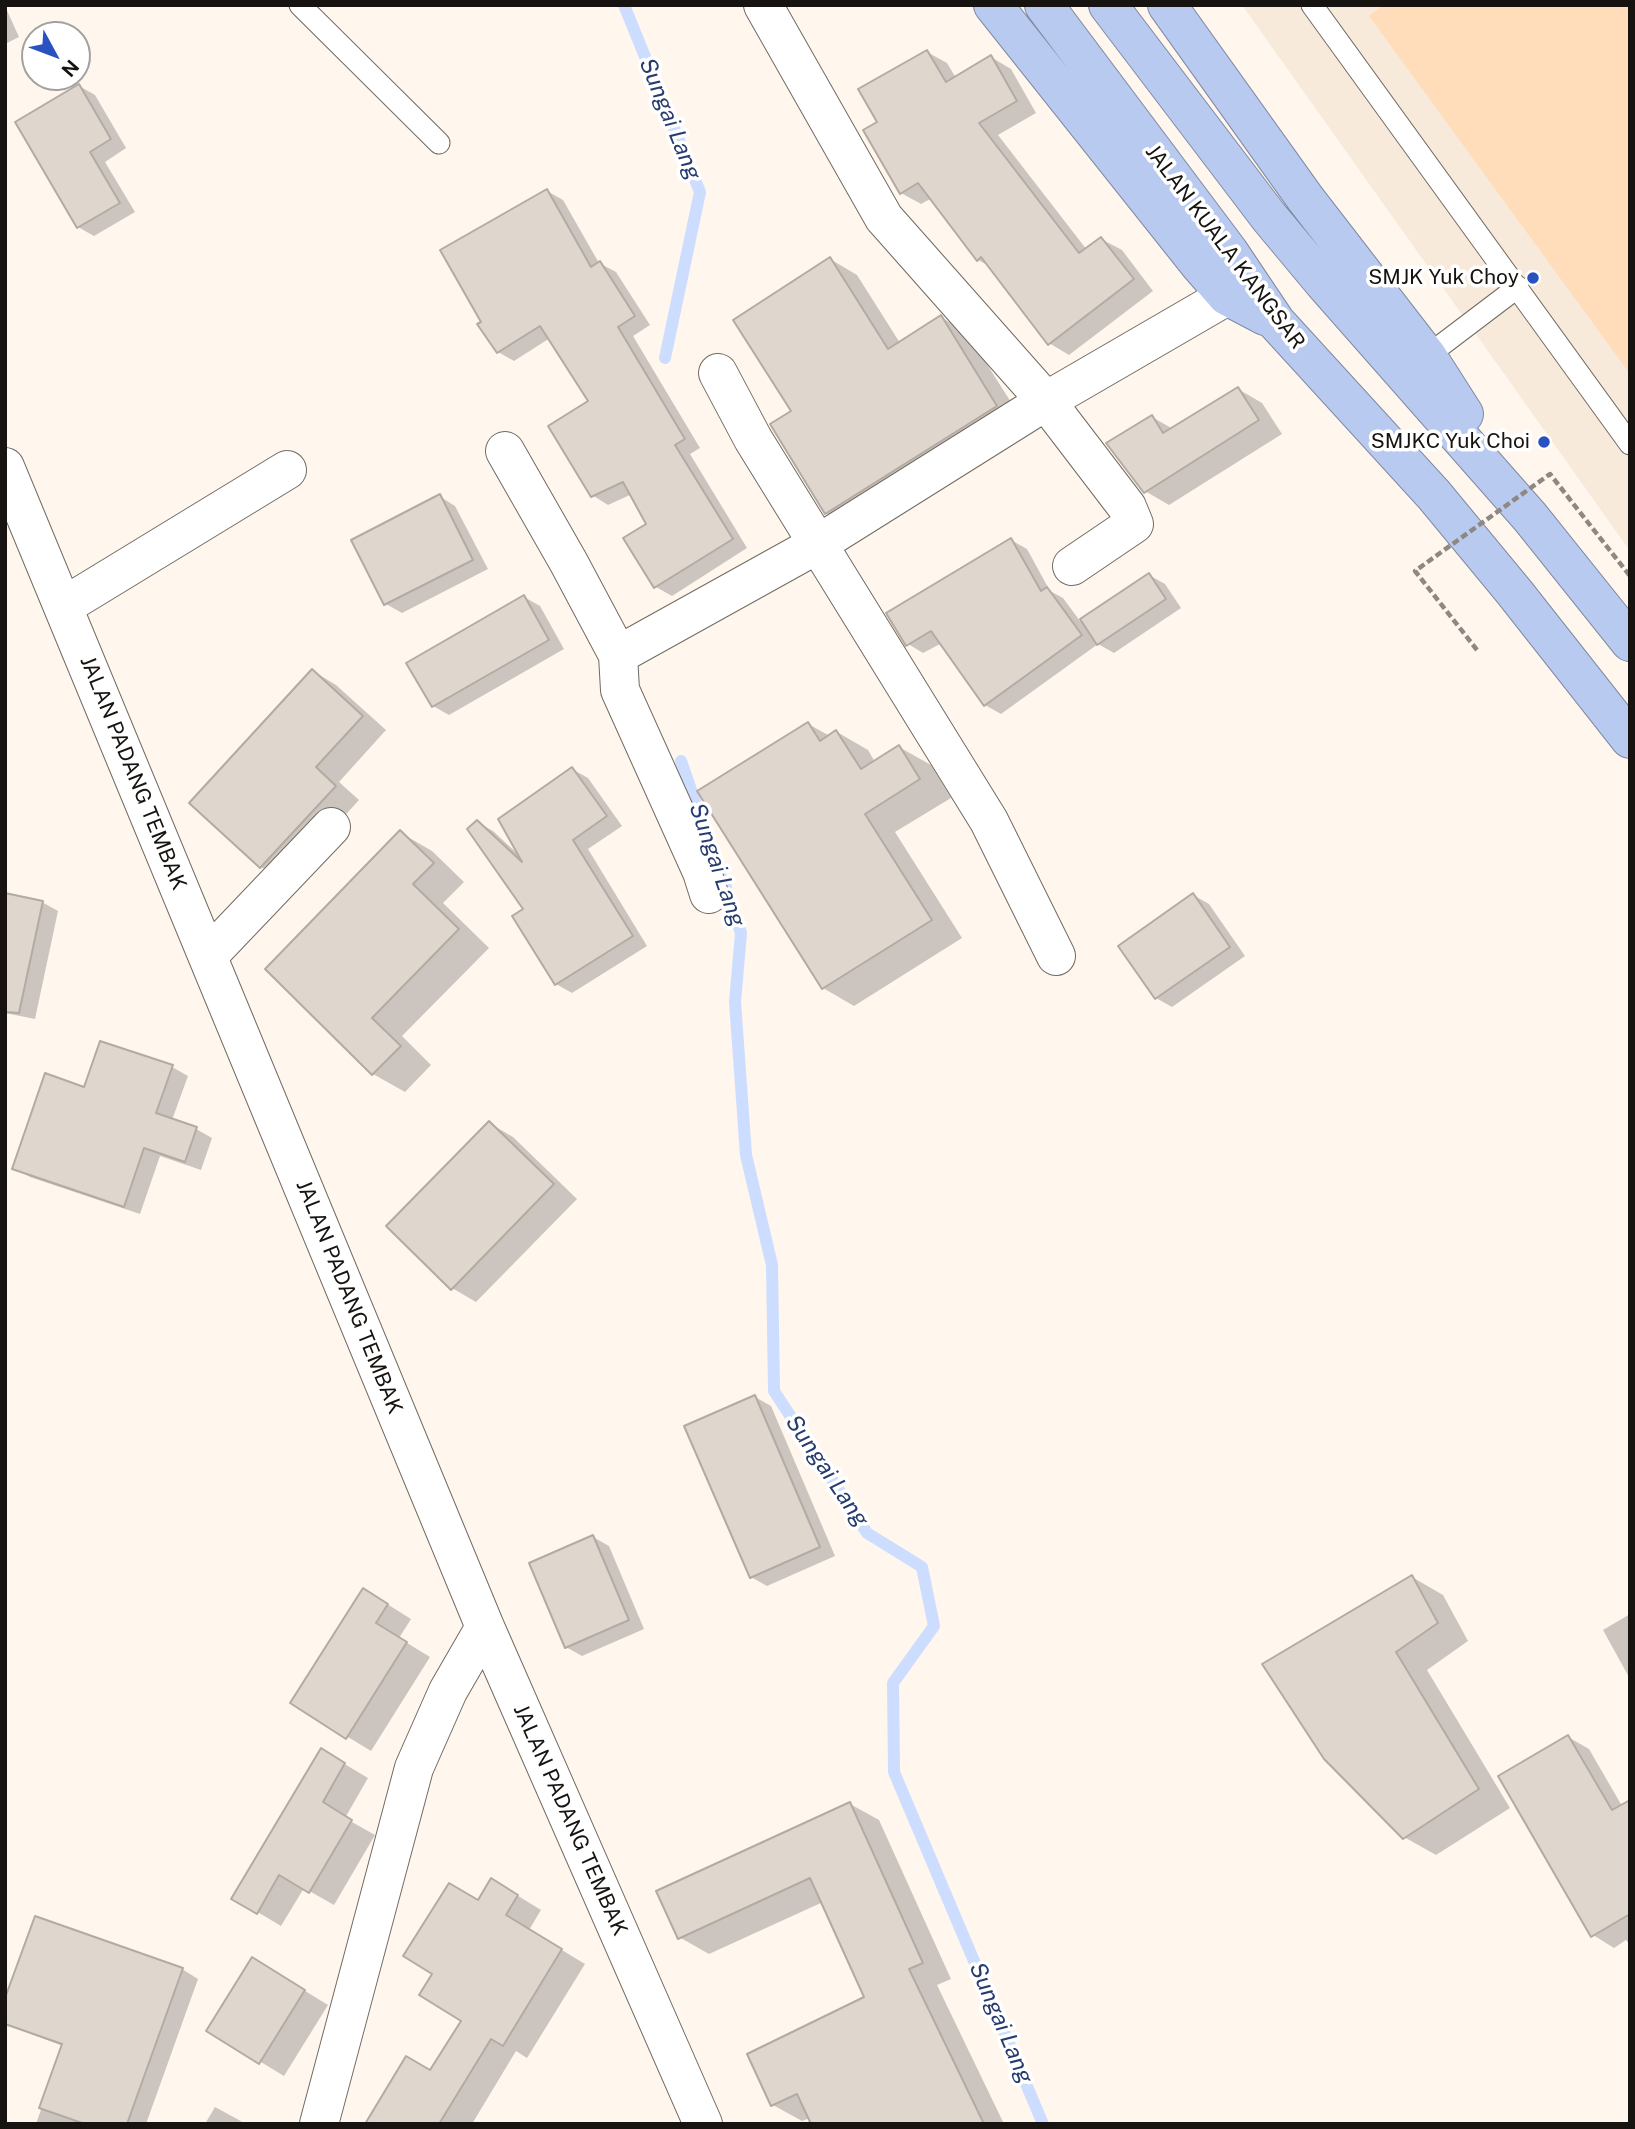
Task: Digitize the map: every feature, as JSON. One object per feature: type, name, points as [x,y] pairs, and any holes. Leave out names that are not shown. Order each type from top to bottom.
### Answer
[{"type":"highway","points":[[993,5],[1227,296],[1276,322]]},
{"type":"highway","name":"JALAN KUALA KANGSAR","points":[[1044,5],[1229,252],[1276,322],[1434,495],[1630,739]]},
{"type":"highway","points":[[1108,5],[1269,216],[1324,283],[1530,517],[1630,642]]},
{"type":"highway","points":[[1167,5],[1305,198],[1427,356],[1530,517]]},
{"type":"street","points":[[762,5],[884,218],[1045,401],[1127,507],[1134,524],[1072,566]]},
{"type":"street","points":[[618,655],[818,544],[1045,401],[1227,296]]},
{"type":"street","points":[[719,373],[753,439],[989,821],[1056,956]]},
{"type":"street","points":[[505,451],[618,655],[620,690],[702,872],[709,894]]},
{"type":"street","name":"JALAN PADANG TEMBAK","points":[[5,467],[485,1627],[703,2124]]},
{"type":"street","points":[[64,606],[288,470]]},
{"type":"street","points":[[208,956],[331,827]]},
{"type":"street","points":[[319,2124],[414,1768],[448,1691],[485,1627]]},
{"type":"lane","points":[[300,5],[439,143]]},
{"type":"lane","points":[[1312,5],[1630,444]]},
{"type":"lane","points":[[1427,356],[1518,287]]},
{"type":"path","points":[[1477,650],[1415,571],[1550,474],[1630,576]]},
{"type":"shaded area","name":"SMJK Yuk Choy","points":[[1242,5],[1630,5],[1630,551]]},
{"type":"shaded area","points":[[1383,5],[1630,5],[1630,374],[1369,16]]},
{"type":"building","points":[[927,50],[946,82],[991,55],[1017,101],[979,123],[1079,253],[1101,237],[1134,279],[1048,345],[981,257],[977,261],[918,183],[900,194],[863,130],[877,122],[858,89]]},
{"type":"building","points":[[67,91],[83,91],[111,139],[90,152],[120,203],[77,228],[15,122]]},
{"type":"building","points":[[547,189],[591,267],[600,261],[635,316],[618,327],[685,439],[675,445],[733,539],[654,588],[623,538],[646,524],[623,482],[591,497],[548,426],[588,401],[540,326],[497,353],[477,324],[481,322],[440,250]]},
{"type":"building","points":[[830,257],[888,349],[941,315],[997,406],[825,514],[770,424],[791,411],[733,320]]},
{"type":"building","points":[[1238,387],[1259,420],[1144,493],[1106,443],[1152,415],[1163,433]]},
{"type":"building","points":[[440,494],[473,560],[384,605],[351,540]]},
{"type":"building","points":[[1011,538],[1041,591],[1047,587],[1082,635],[984,706],[931,631],[906,646],[886,613]]},
{"type":"building","points":[[1149,573],[1166,599],[1097,645],[1080,619]]},
{"type":"building","points":[[524,595],[549,640],[432,707],[406,663]]},
{"type":"building","points":[[312,669],[363,716],[316,767],[336,786],[260,868],[189,803]]},
{"type":"building","points":[[808,722],[820,741],[836,730],[861,769],[899,745],[920,779],[865,814],[932,920],[822,989],[697,791]]},
{"type":"building","points":[[572,767],[607,816],[573,840],[633,936],[555,985],[512,916],[523,909],[467,829],[477,820],[522,862],[498,819]]},
{"type":"building","points":[[400,830],[434,863],[413,884],[459,929],[372,1018],[401,1046],[372,1075],[265,969]]},
{"type":"building","points":[[5,893],[43,901],[19,1013],[5,1012]]},
{"type":"building","points":[[1193,893],[1230,947],[1155,999],[1118,946]]},
{"type":"building","points":[[100,1041],[173,1065],[156,1113],[197,1127],[185,1162],[144,1148],[124,1207],[12,1169],[45,1073],[84,1087]]},
{"type":"building","points":[[489,1121],[554,1184],[451,1290],[386,1226]]},
{"type":"building","points":[[755,1395],[820,1547],[750,1578],[684,1426]]},
{"type":"building","points":[[593,1535],[629,1620],[565,1648],[529,1563]]},
{"type":"building","points":[[1412,1575],[1438,1623],[1396,1652],[1479,1789],[1403,1839],[1324,1759],[1262,1664]]},
{"type":"building","points":[[363,1588],[388,1604],[376,1623],[407,1642],[346,1739],[290,1703]]},
{"type":"building","points":[[1568,1735],[1612,1810],[1630,1800],[1630,1914],[1591,1937],[1498,1776]]},
{"type":"building","points":[[321,1748],[345,1763],[323,1802],[352,1820],[309,1893],[279,1875],[257,1914],[231,1899]]},
{"type":"building","points":[[850,1802],[923,1963],[909,1969],[984,2124],[811,2124],[797,2094],[771,2106],[747,2054],[864,1997],[810,1878],[678,1939],[656,1891]]},
{"type":"building","points":[[491,1878],[518,1895],[506,1915],[562,1949],[503,2046],[491,2039],[439,2124],[365,2124],[406,2056],[430,2070],[461,2021],[419,1995],[432,1974],[403,1956],[449,1883],[478,1900]]},
{"type":"building","points":[[35,1916],[183,1968],[127,2124],[85,2124],[39,2108],[62,2044],[5,2024],[5,1998]]},
{"type":"building","points":[[252,1957],[305,1990],[259,2064],[206,2031]]},
{"type":"waterway","name":"Sungai Lang","points":[[624,5],[700,192],[665,358]]},
{"type":"waterway","name":"Sungai Lang","points":[[681,761],[715,859]]},
{"type":"waterway","name":"Sungai Lang","points":[[723,879],[741,933],[735,1002],[746,1155],[772,1265],[774,1391],[867,1533],[922,1567],[934,1626],[893,1683],[894,1772],[1043,2124]]},
{"type":"place","name":"SMJK Yuk Choy","points":[[1533,278]]},
{"type":"place","name":"SMJKC Yuk Choi","points":[[1544,442]]}]
